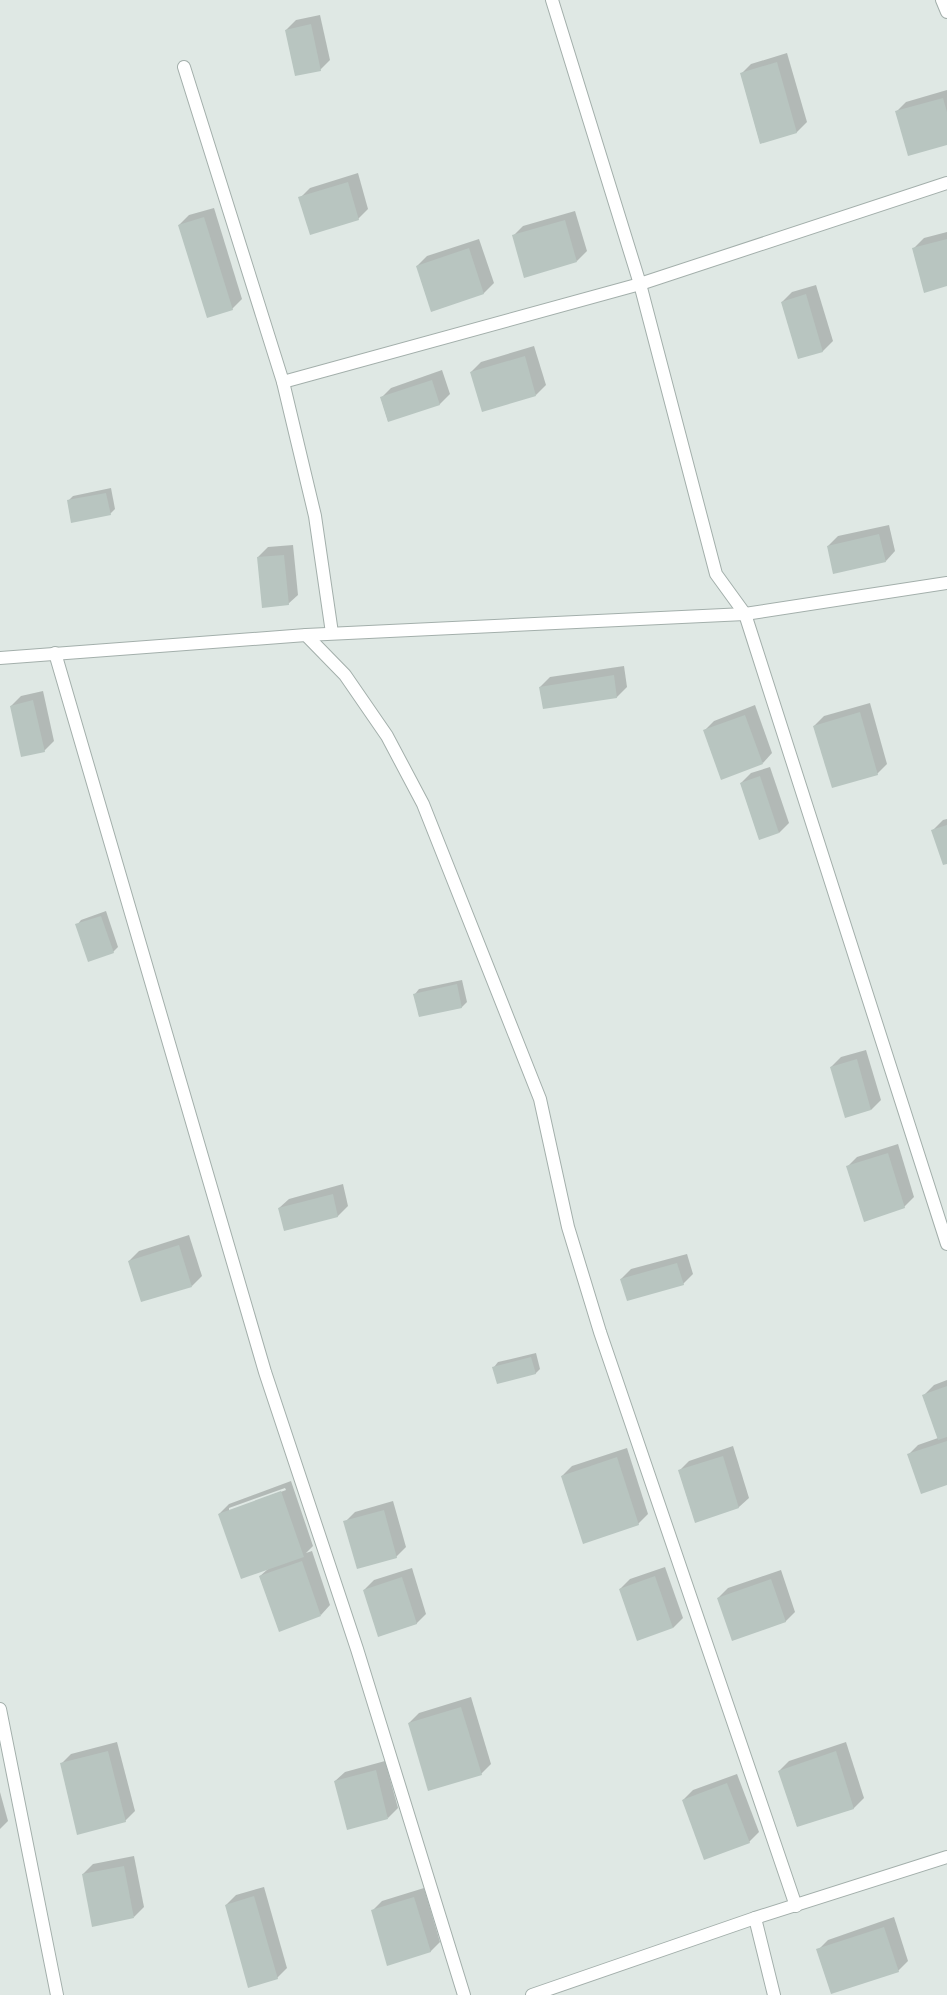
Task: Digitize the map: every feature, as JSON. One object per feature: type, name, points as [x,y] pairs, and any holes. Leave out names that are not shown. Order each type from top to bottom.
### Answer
[{"type":"street","points":[[552,0],[640,284],[716,574],[745,614],[947,1244]]},
{"type":"street","points":[[942,0],[947,12]]},
{"type":"street","points":[[184,67],[283,382],[315,516],[332,633]]},
{"type":"street","points":[[283,382],[640,284],[947,183]]},
{"type":"street","points":[[0,658],[332,633],[745,614],[947,583]]},
{"type":"street","points":[[306,635],[345,675],[375,718],[387,736],[423,804],[540,1098],[568,1227],[600,1332],[796,1906]]},
{"type":"street","points":[[55,653],[265,1372],[357,1649],[464,1995]]},
{"type":"street","points":[[0,1709],[57,1995]]},
{"type":"street","points":[[532,1995],[755,1918],[947,1857]]},
{"type":"street","points":[[755,1918],[774,1995]]},
{"type":"building","points":[[311,24],[321,71],[295,76],[285,30]]},
{"type":"building","points":[[777,62],[797,133],[760,144],[740,73]]},
{"type":"building","points":[[943,98],[947,112],[947,145],[908,156],[895,111]]},
{"type":"building","points":[[348,182],[359,220],[310,235],[298,197]]},
{"type":"building","points":[[204,217],[233,310],[207,318],[178,225]]},
{"type":"building","points":[[565,220],[577,262],[524,278],[512,235]]},
{"type":"building","points":[[947,239],[947,286],[924,293],[912,248]]},
{"type":"building","points":[[469,248],[484,294],[431,312],[416,266]]},
{"type":"building","points":[[806,294],[823,352],[798,359],[781,302]]},
{"type":"building","points":[[525,356],[536,396],[482,412],[470,372]]},
{"type":"building","points":[[432,380],[440,405],[388,422],[380,397]]},
{"type":"building","points":[[106,493],[111,515],[71,523],[67,500]]},
{"type":"building","points":[[879,534],[886,562],[833,574],[827,546]]},
{"type":"building","points":[[284,555],[289,605],[262,608],[257,557]]},
{"type":"building","points":[[614,675],[617,698],[543,709],[539,687]]},
{"type":"building","points":[[33,700],[45,752],[21,757],[10,706]]},
{"type":"building","points":[[860,712],[878,775],[832,788],[813,726]]},
{"type":"building","points":[[745,715],[763,764],[721,780],[703,730]]},
{"type":"building","points":[[760,776],[779,833],[759,840],[740,783]]},
{"type":"building","points":[[947,825],[947,864],[943,865],[931,830]]},
{"type":"building","points":[[101,916],[114,953],[88,962],[75,924]]},
{"type":"building","points":[[457,984],[462,1008],[419,1017],[413,994]]},
{"type":"building","points":[[857,1059],[871,1110],[845,1118],[830,1067]]},
{"type":"building","points":[[888,1153],[905,1208],[864,1222],[846,1166]]},
{"type":"building","points":[[333,1194],[338,1217],[284,1231],[278,1208]]},
{"type":"building","points":[[179,1245],[192,1287],[141,1302],[128,1261]]},
{"type":"building","points":[[677,1263],[684,1285],[627,1301],[620,1279]]},
{"type":"building","points":[[531,1357],[536,1374],[497,1384],[492,1367]]},
{"type":"building","points":[[947,1386],[947,1437],[938,1440],[922,1395]]},
{"type":"building","points":[[947,1441],[947,1485],[921,1494],[907,1454]]},
{"type":"building","points":[[723,1456],[739,1508],[695,1523],[678,1470]]},
{"type":"building","points":[[617,1457],[639,1525],[583,1544],[561,1476]]},
{"type":"building","points":[[281,1491],[304,1557],[241,1579],[218,1514]]},
{"type":"building","points":[[384,1510],[397,1558],[357,1569],[343,1521]]},
{"type":"building","points":[[302,1561],[321,1616],[279,1632],[259,1576]]},
{"type":"building","points":[[655,1576],[673,1628],[637,1641],[619,1589]]},
{"type":"building","points":[[402,1577],[417,1624],[378,1637],[363,1590]]},
{"type":"building","points":[[771,1579],[786,1622],[732,1641],[717,1598]]},
{"type":"building","points":[[461,1707],[482,1775],[428,1791],[408,1723]]},
{"type":"building","points":[[108,1751],[126,1822],[77,1835],[60,1763]]},
{"type":"building","points":[[836,1751],[854,1809],[797,1827],[778,1771]]},
{"type":"building","points":[[376,1770],[388,1819],[347,1830],[334,1781]]},
{"type":"building","points":[[727,1783],[750,1843],[704,1860],[682,1800]]},
{"type":"building","points":[[124,1866],[134,1918],[92,1927],[82,1874]]},
{"type":"building","points":[[254,1896],[278,1979],[248,1988],[225,1905]]},
{"type":"building","points":[[414,1897],[431,1952],[387,1966],[371,1910]]},
{"type":"building","points":[[884,1927],[899,1972],[831,1994],[816,1949]]}]
